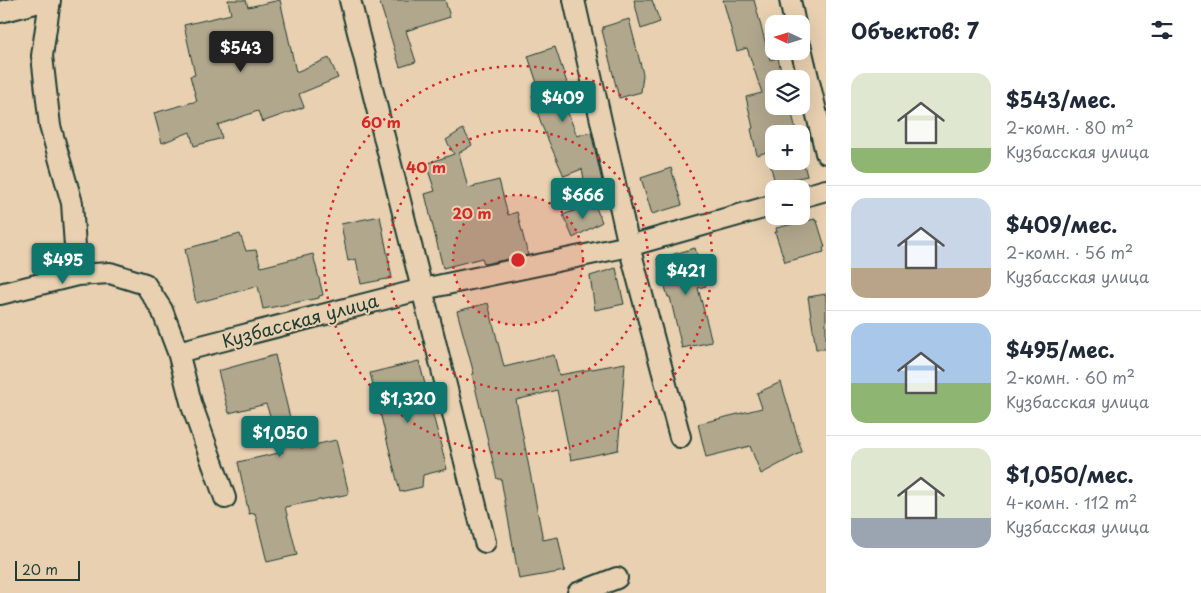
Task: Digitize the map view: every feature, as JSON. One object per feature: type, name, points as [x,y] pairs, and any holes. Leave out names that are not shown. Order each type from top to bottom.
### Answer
[{"type":"street","points":[[0,12],[49,0],[42,56],[50,126],[72,203],[77,274]]},
{"type":"street","points":[[350,0],[486,542]]},
{"type":"street","points":[[574,0],[629,246],[680,437]]},
{"type":"street","points":[[790,0],[793,15]]},
{"type":"street","points":[[804,60],[826,153]]},
{"type":"street","points":[[810,194],[826,190]]},
{"type":"street","name":"Кузбасская улица","points":[[178,352],[423,288],[629,246],[765,208]]},
{"type":"street","points":[[0,294],[77,274],[110,273],[145,284],[162,310],[178,352],[192,406],[224,498]]},
{"type":"street","points":[[578,593],[617,578]]},
{"type":"building","points":[[228,0],[246,0],[248,7],[280,0],[296,72],[329,58],[338,78],[299,94],[304,107],[262,122],[258,111],[218,125],[222,138],[194,146],[190,132],[162,143],[154,113],[197,101],[190,76],[195,75],[184,25],[231,14]]},
{"type":"building","points":[[379,0],[445,0],[450,17],[406,31],[416,62],[400,67]]},
{"type":"building","points":[[634,0],[652,0],[660,22],[641,29]]},
{"type":"building","points":[[723,0],[754,0],[765,41],[765,60],[778,60],[781,70],[765,70],[765,115],[792,115],[795,125],[765,125],[765,153],[757,155],[746,97],[762,93],[747,48],[737,51]]},
{"type":"building","points":[[629,19],[643,74],[641,92],[619,98],[602,30],[603,27]]},
{"type":"building","points":[[555,47],[571,95],[562,98],[577,136],[591,132],[605,195],[588,198],[582,169],[564,176],[542,126],[532,95],[540,92],[528,56]]},
{"type":"building","points":[[463,129],[472,145],[459,153],[468,188],[499,180],[508,215],[517,212],[528,255],[484,264],[482,258],[443,268],[425,194],[435,191],[426,164],[454,154],[446,140]]},
{"type":"building","points":[[671,168],[682,205],[652,214],[641,178]]},
{"type":"building","points":[[772,170],[806,170],[807,176],[789,180],[774,180]]},
{"type":"building","points":[[594,203],[602,222],[573,238],[563,215]]},
{"type":"building","points":[[380,216],[392,278],[361,284],[356,259],[348,261],[341,224]]},
{"type":"building","points":[[815,219],[817,221],[825,247],[823,248],[824,252],[785,262],[775,232],[777,232],[776,228],[789,225],[810,225],[810,220]]},
{"type":"building","points":[[240,234],[246,251],[256,250],[261,267],[313,254],[323,295],[319,296],[319,298],[263,309],[258,286],[196,303],[185,249]]},
{"type":"building","points":[[695,248],[706,286],[698,288],[712,342],[682,348],[670,297],[668,297],[657,259]]},
{"type":"building","points":[[616,268],[624,304],[595,310],[590,276]]},
{"type":"building","points":[[826,294],[826,349],[816,349],[808,297]]},
{"type":"building","points":[[488,303],[504,367],[554,355],[559,375],[625,363],[618,450],[571,460],[557,390],[516,400],[543,540],[558,537],[565,571],[519,579],[501,479],[497,479],[472,374],[474,374],[457,311]]},
{"type":"building","points":[[275,355],[289,414],[301,448],[336,440],[349,494],[285,507],[297,555],[267,562],[255,513],[249,514],[238,462],[283,452],[266,404],[229,413],[218,371]]},
{"type":"building","points":[[419,361],[447,469],[423,475],[422,487],[400,492],[370,373]]},
{"type":"building","points":[[781,382],[802,452],[761,474],[750,446],[706,457],[698,424],[762,408],[757,393]]}]
